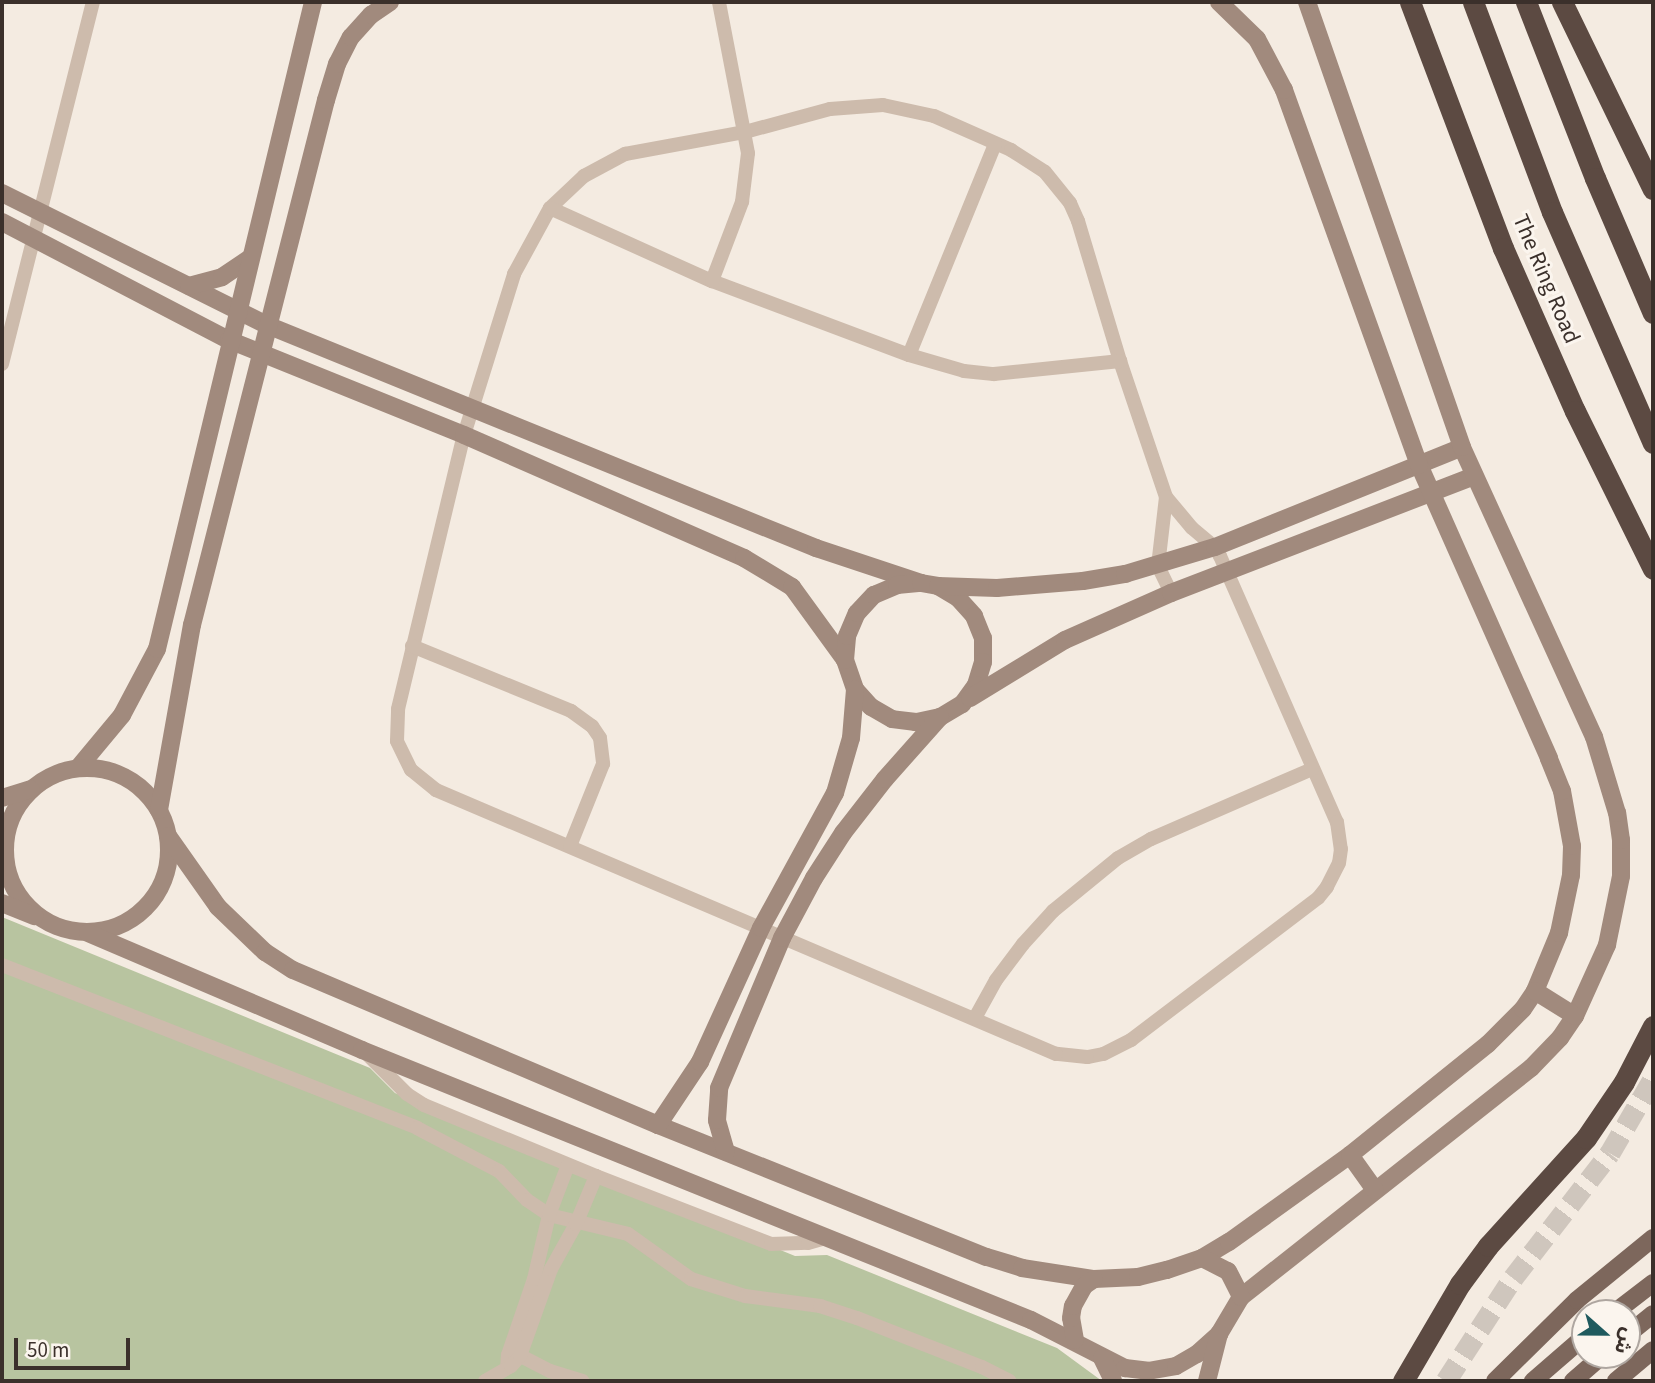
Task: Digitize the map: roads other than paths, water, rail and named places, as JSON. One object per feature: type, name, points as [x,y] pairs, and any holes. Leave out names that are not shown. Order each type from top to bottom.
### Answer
[{"type":"highway","name":"The Ring Road","points":[[1410,2],[1508,260],[1575,411],[1653,569]]},
{"type":"highway","name":"The Ring Road","points":[[1473,2],[1552,212],[1653,443]]},
{"type":"highway","points":[[1527,2],[1595,178],[1653,313]]},
{"type":"highway","points":[[1562,2],[1653,189]]},
{"type":"highway","points":[[1403,1381],[1460,1284],[1488,1245],[1586,1138],[1624,1082],[1653,1026]]},
{"type":"main road","points":[[1495,1381],[1577,1300],[1653,1238]]},
{"type":"main road","points":[[1632,1299],[1653,1283]]},
{"type":"main road","points":[[1533,1381],[1571,1348]]},
{"type":"main road","points":[[1616,1381],[1653,1350]]},
{"type":"main road","points":[[1573,1381],[1587,1369]]},
{"type":"street","points":[[2,364],[93,2]]},
{"type":"street","points":[[78,768],[122,715],[157,649],[194,502],[229,340],[313,2]]},
{"type":"street","points":[[159,810],[192,625],[260,352],[337,64],[351,37],[371,15],[390,2]]},
{"type":"street","points":[[712,281],[742,202],[747,178],[745,132],[719,2]]},
{"type":"street","points":[[2,798],[34,787],[62,772],[78,768],[102,769],[125,777],[144,791],[159,810],[168,836],[218,907],[257,945],[293,970],[659,1125],[987,1257],[1054,1275],[1094,1279],[1138,1277],[1202,1258],[1350,1155],[1488,1044],[1523,1009],[1535,991],[1559,933],[1571,875],[1572,846],[1562,791],[1419,465],[1275,70],[1257,39],[1219,2]]},
{"type":"street","points":[[1207,1379],[1219,1334],[1241,1297],[1531,1068],[1560,1038],[1575,1016],[1607,945],[1616,911],[1621,840],[1617,813],[1594,737],[1461,447],[1307,2]]},
{"type":"street","points":[[883,105],[934,116],[996,144],[1029,160],[1045,172],[1070,203],[1079,221],[1120,361],[1166,497],[1192,528],[1215,547],[1340,835],[1339,863],[1318,898],[1131,1040],[1103,1054],[1072,1057],[1056,1054],[436,790],[411,770],[397,741],[396,725],[412,646],[472,406],[514,274],[550,208],[584,176],[625,155],[745,132],[839,107],[883,105]]},
{"type":"street","points":[[909,355],[996,144]]},
{"type":"street","points":[[2,193],[267,325],[472,406],[816,548],[930,585],[958,598],[974,616],[983,638],[983,662],[976,685],[962,704]]},
{"type":"street","points":[[550,208],[712,281],[909,355],[964,372],[994,374],[1120,361]]},
{"type":"street","points":[[2,222],[229,340],[464,435],[774,573],[807,603],[845,660],[855,689],[871,707],[892,719],[916,722],[940,717]]},
{"type":"street","points":[[189,286],[222,277],[250,258]]},
{"type":"street","points":[[845,660],[847,636],[857,613],[874,596],[897,585],[997,587],[1083,581],[1158,566],[1215,547],[1461,447]]},
{"type":"street","points":[[726,1152],[717,1120],[719,1088],[782,938],[814,878],[843,833],[884,779],[940,717],[1065,640],[1171,593],[1474,476]]},
{"type":"street","points":[[1166,497],[1158,566],[1171,593]]},
{"type":"street","points":[[412,646],[571,711],[593,726],[600,738],[603,764],[570,846]]},
{"type":"street","points":[[659,1125],[700,1062],[761,928],[835,793],[851,738],[855,689]]},
{"type":"street","points":[[975,1018],[996,980],[1023,944],[1053,911],[1118,858],[1151,838],[1312,769]]},
{"type":"street","points":[[34,787],[20,804],[10,823],[6,855],[13,887],[25,905],[41,919]]},
{"type":"street","points":[[88,933],[112,929],[133,919],[150,903],[163,883],[169,860],[168,836]]},
{"type":"street","points":[[2,903],[64,930],[88,933],[362,1050],[1075,1340],[1102,1358],[1125,1368],[1149,1371],[1176,1366],[1197,1353],[1219,1334]]},
{"type":"street","points":[[2,965],[416,1128],[499,1171],[527,1200],[549,1215],[576,1224],[599,1225],[628,1234],[670,1267],[711,1287],[745,1296],[820,1306],[982,1367],[1010,1381]]},
{"type":"street","points":[[1535,991],[1575,1016]]},
{"type":"street","points":[[362,1050],[407,1094],[424,1105],[596,1177],[771,1244],[799,1244],[826,1238]]},
{"type":"street","points":[[1350,1155],[1375,1190]]},
{"type":"street","points":[[514,1353],[549,1215],[568,1165]]},
{"type":"street","points":[[485,1381],[507,1368],[596,1177]]},
{"type":"street","points":[[1202,1258],[1228,1271],[1241,1297]]},
{"type":"street","points":[[1075,1340],[1070,1318],[1073,1306],[1084,1286],[1094,1279]]},
{"type":"street","points":[[514,1353],[550,1371],[582,1381]]},
{"type":"street","points":[[1102,1358],[1113,1381]]},
{"type":"tunnel","points":[[1446,1381],[1513,1278],[1610,1153],[1653,1079]]}]
